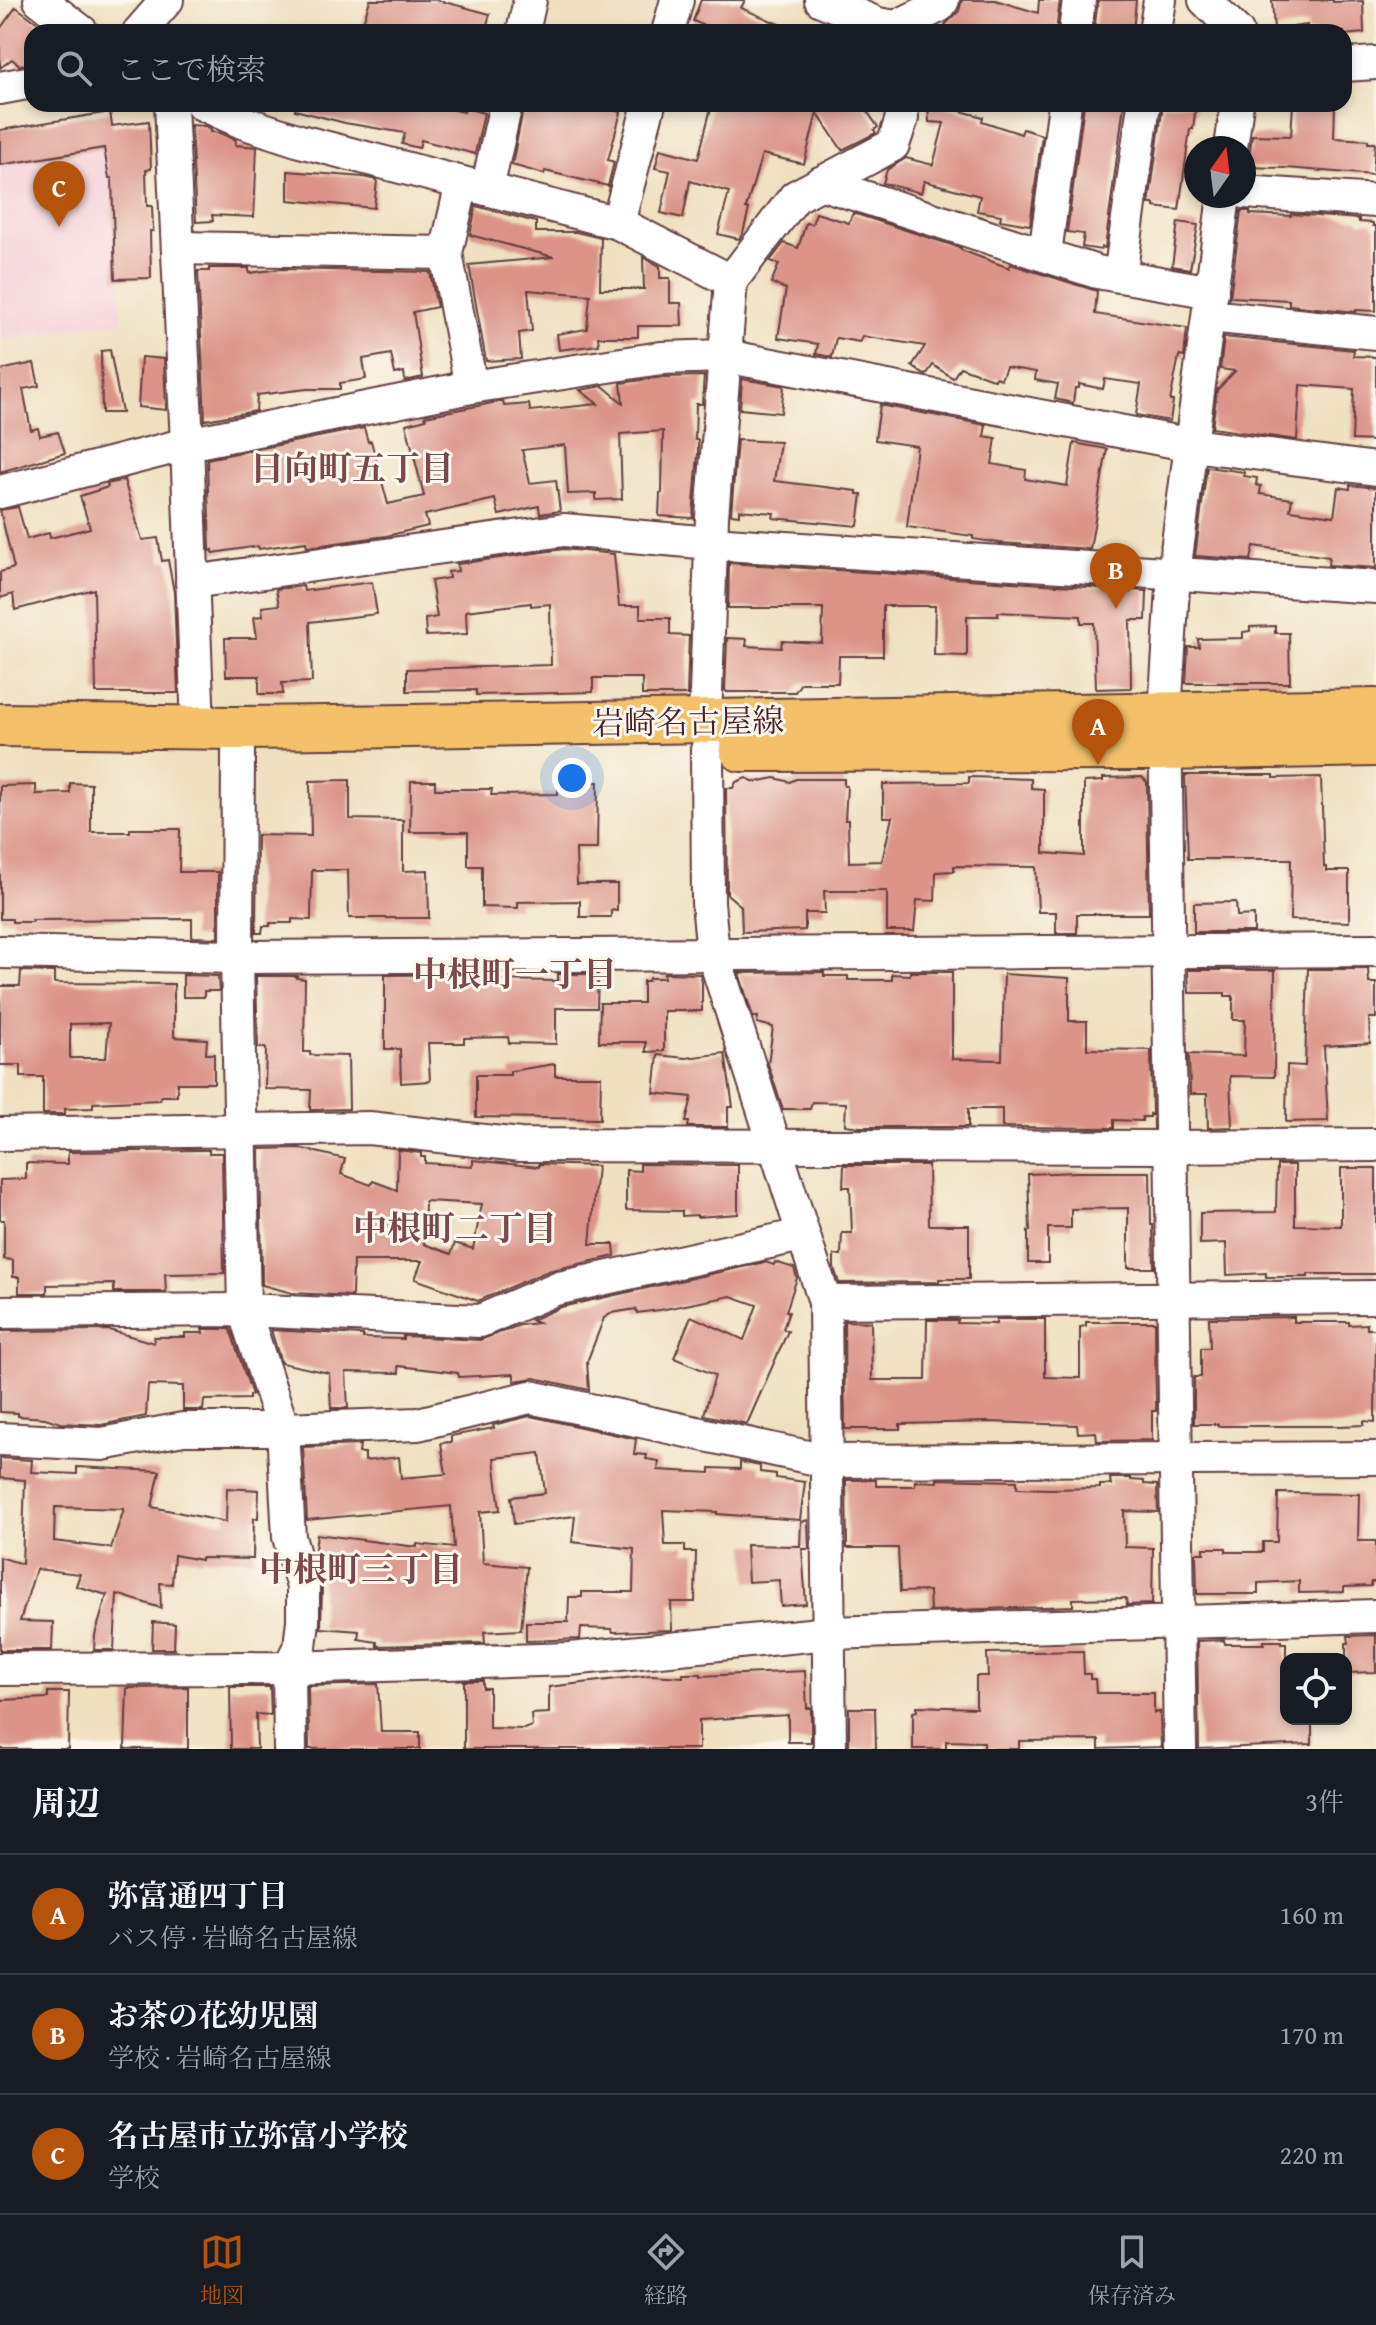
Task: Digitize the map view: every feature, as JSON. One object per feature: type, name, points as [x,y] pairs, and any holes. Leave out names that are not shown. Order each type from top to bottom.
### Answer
[{"type":"main road","name":"岩崎名古屋線","points":[[1164,731],[1376,710]]},
{"type":"main road","name":"岩崎名古屋線","points":[[0,725],[706,736]]},
{"type":"main road","name":"岩崎名古屋線","points":[[0,752],[238,752],[706,736],[1164,731],[1376,745]]},
{"type":"street","points":[[40,0],[72,24]]},
{"type":"street","points":[[146,24],[167,0]]},
{"type":"street","points":[[525,24],[530,0]]},
{"type":"street","points":[[670,24],[677,0]]},
{"type":"street","points":[[821,0],[878,24]]},
{"type":"street","points":[[905,24],[939,6],[943,0]]},
{"type":"street","points":[[1076,24],[1079,0]]},
{"type":"street","points":[[1156,24],[1160,0]]},
{"type":"street","points":[[1205,0],[1229,24]]},
{"type":"street","points":[[1352,64],[1376,63]]},
{"type":"street","points":[[0,88],[24,84]]},
{"type":"street","points":[[171,112],[198,727]]},
{"type":"street","points":[[220,112],[300,141],[618,223],[731,281]]},
{"type":"street","points":[[471,387],[446,253],[503,112]]},
{"type":"street","points":[[618,223],[647,112]]},
{"type":"street","points":[[830,1749],[825,1302],[713,953],[708,903],[706,736],[711,543],[731,281],[795,197],[893,145],[902,112]]},
{"type":"street","points":[[1045,254],[1064,112]]},
{"type":"street","points":[[1120,276],[1143,112]]},
{"type":"street","points":[[1233,136],[1236,112]]},
{"type":"street","points":[[820,183],[1097,272],[1120,276],[1210,304],[1376,333]]},
{"type":"street","points":[[1256,193],[1376,201]]},
{"type":"street","points":[[1180,1749],[1164,731],[1174,573],[1222,208]]},
{"type":"street","points":[[178,248],[446,253]]},
{"type":"street","points":[[0,492],[187,444],[471,387],[661,358],[725,356],[1192,445],[1376,469]]},
{"type":"street","points":[[192,582],[564,530],[711,543],[1376,587]]},
{"type":"street","points":[[238,752],[237,957],[244,1310],[283,1429],[289,1537],[303,1587],[300,1646],[289,1668],[290,1749]]},
{"type":"street","points":[[0,952],[237,957],[1376,950]]},
{"type":"street","points":[[0,1134],[369,1128],[520,1145],[1376,1145]]},
{"type":"street","points":[[0,1312],[244,1310],[480,1321],[555,1289],[802,1235]]},
{"type":"street","points":[[825,1302],[1376,1297]]},
{"type":"street","points":[[0,1439],[102,1444],[183,1429],[418,1424],[530,1397],[826,1461],[1376,1458]]},
{"type":"street","points":[[0,1669],[289,1668],[570,1659],[829,1633],[1376,1616]]},
{"type":"shaded area","points":[[114,115],[122,322],[0,340],[0,133]]},
{"type":"building","points":[[370,0],[437,0],[490,14],[487,24],[362,24]]},
{"type":"building","points":[[701,0],[745,0],[741,8],[779,24],[700,24],[693,21]]},
{"type":"building","points":[[962,0],[995,0],[1038,13],[1039,0],[1060,0],[1057,24],[946,24],[959,11]]},
{"type":"building","points":[[1098,0],[1136,0],[1134,24],[1095,24]]},
{"type":"building","points":[[1272,0],[1363,1],[1364,33],[1352,34],[1352,24],[1274,24]]},
{"type":"building","points":[[16,7],[39,24],[24,24],[24,65],[19,65],[12,59],[0,68],[0,29]]},
{"type":"building","points":[[110,112],[112,126],[149,121],[151,169],[146,170],[147,206],[152,206],[151,278],[115,279],[112,178],[109,178],[104,148],[0,165],[0,130]]},
{"type":"building","points":[[303,112],[484,113],[475,154],[421,140],[419,148],[402,144],[405,133]]},
{"type":"building","points":[[522,112],[621,112],[608,160],[614,162],[608,186],[512,165]]},
{"type":"building","points":[[710,112],[868,112],[878,127],[874,130],[876,133],[842,150],[817,113],[804,164],[762,154],[739,239],[718,234],[729,192],[690,181],[683,218],[661,213],[670,171],[655,168],[660,149],[698,159]]},
{"type":"building","points":[[928,112],[965,112],[1021,134],[1023,129],[1042,135],[1030,225],[1000,220],[1001,215],[977,211],[980,196],[924,181],[921,193],[883,183],[887,170],[906,158],[933,165],[944,123],[929,122]]},
{"type":"building","points":[[1083,112],[1123,112],[1105,248],[1082,247],[1084,234],[1067,232]]},
{"type":"building","points":[[1162,112],[1195,112],[1193,129],[1190,129],[1189,136],[1184,136],[1184,173],[1179,210],[1154,207],[1154,204],[1149,204]]},
{"type":"building","points":[[1292,112],[1335,112],[1334,138],[1375,143],[1373,175],[1256,167],[1256,136],[1252,135],[1291,136]]},
{"type":"building","points":[[191,125],[204,126],[211,132],[236,140],[235,145],[257,147],[254,217],[212,215],[213,221],[196,222]]},
{"type":"building","points":[[288,171],[377,180],[374,208],[288,200]]},
{"type":"building","points":[[476,206],[536,222],[536,232],[576,232],[601,238],[600,289],[644,289],[643,257],[660,266],[660,278],[670,278],[670,303],[681,303],[682,326],[638,326],[638,337],[598,337],[599,345],[559,350],[557,334],[587,329],[590,295],[528,290],[532,331],[519,333],[521,359],[486,361],[469,265],[554,257],[470,235]]},
{"type":"building","points":[[1241,211],[1359,219],[1359,222],[1373,223],[1376,226],[1376,311],[1356,312],[1289,305],[1289,300],[1230,297]]},
{"type":"building","points":[[816,213],[849,223],[853,213],[961,248],[1009,268],[1010,264],[1097,291],[1095,314],[1187,328],[1184,357],[1179,356],[1170,401],[1173,401],[1170,421],[1136,415],[1141,384],[1105,379],[1103,389],[1079,384],[1079,388],[1075,388],[1073,403],[1055,399],[1058,384],[1035,380],[1036,372],[1006,367],[1001,379],[996,377],[995,380],[960,367],[953,378],[933,365],[926,375],[923,374],[912,366],[925,346],[862,336],[860,342],[836,338],[832,357],[816,354],[818,344],[778,338],[786,289],[771,283],[779,264],[770,261],[784,243],[798,248],[806,223],[812,224]]},
{"type":"building","points":[[1178,222],[1198,225],[1190,269],[1172,266]]},
{"type":"building","points":[[209,268],[249,268],[249,273],[280,269],[430,272],[437,307],[413,312],[423,377],[405,381],[404,372],[395,374],[391,354],[363,359],[366,379],[340,383],[340,389],[257,395],[256,411],[205,420],[198,271],[209,271]]},
{"type":"building","points":[[1224,337],[1354,350],[1353,356],[1376,357],[1376,441],[1352,440],[1354,389],[1300,385],[1297,440],[1212,428],[1217,390],[1235,371],[1220,369]]},
{"type":"building","points":[[110,350],[122,413],[102,413],[101,351]]},
{"type":"building","points":[[141,357],[164,359],[166,410],[138,407]]},
{"type":"building","points":[[34,363],[39,386],[23,389],[31,430],[38,428],[40,436],[58,432],[65,453],[0,472],[0,370]]},
{"type":"building","points":[[704,376],[702,404],[696,404],[695,440],[698,440],[698,453],[693,518],[659,516],[663,431],[620,434],[622,499],[596,500],[596,493],[568,494],[565,445],[522,450],[530,483],[556,480],[560,511],[540,514],[539,506],[499,515],[495,499],[425,515],[428,526],[386,536],[307,547],[306,542],[259,549],[258,546],[210,551],[207,459],[364,428],[368,442],[371,441],[388,504],[424,496],[406,424],[426,419],[425,416],[503,401],[504,406],[529,404],[530,411],[598,404],[580,390],[603,386],[623,403],[621,383],[663,377]]},
{"type":"building","points":[[742,379],[784,386],[781,413],[740,409]]},
{"type":"building","points":[[880,405],[986,425],[984,436],[996,438],[992,464],[1026,470],[1025,479],[1067,486],[1074,443],[1107,449],[1090,549],[1000,543],[907,527],[917,446],[875,440]]},
{"type":"building","points":[[737,440],[780,442],[774,481],[862,494],[858,526],[773,518],[774,513],[739,510],[739,515],[731,514]]},
{"type":"building","points":[[1207,467],[1244,472],[1244,476],[1257,478],[1256,485],[1261,486],[1260,494],[1292,499],[1290,510],[1334,516],[1338,487],[1376,488],[1376,568],[1328,565],[1329,557],[1254,546],[1251,560],[1195,556]]},
{"type":"building","points":[[124,480],[142,540],[158,538],[162,561],[168,560],[174,592],[178,693],[96,693],[94,589],[15,610],[13,594],[0,598],[0,572],[14,568],[0,510],[18,507],[27,539],[49,533],[50,538],[90,528],[80,496]]},
{"type":"building","points":[[564,549],[614,554],[619,606],[640,606],[640,618],[670,618],[670,635],[689,636],[687,695],[642,695],[642,678],[593,678],[593,692],[476,695],[476,690],[407,691],[407,669],[551,665],[550,604],[531,606],[531,603],[466,611],[467,634],[426,636],[425,619],[437,617],[431,581],[449,578],[448,572],[458,571],[457,564]]},
{"type":"building","points":[[729,563],[1147,591],[1146,620],[1130,620],[1131,688],[1096,689],[1094,623],[1081,623],[1081,616],[998,612],[998,616],[967,616],[967,656],[934,655],[935,606],[883,606],[883,656],[839,656],[838,683],[801,683],[795,692],[727,692],[727,638],[747,639],[746,646],[781,648],[782,641],[822,643],[823,608],[728,608]]},
{"type":"building","points":[[372,582],[377,614],[310,622],[312,682],[282,683],[283,694],[259,694],[259,676],[226,676],[225,638],[257,638],[254,617],[263,616],[262,607],[279,605],[276,589],[303,586],[304,591]]},
{"type":"building","points":[[1275,626],[1275,633],[1289,633],[1290,683],[1186,683],[1188,647],[1199,647],[1198,639],[1243,638],[1243,632],[1250,631],[1250,627]]},
{"type":"building","points":[[1185,775],[1321,777],[1324,867],[1326,871],[1349,871],[1349,922],[1290,920],[1291,859],[1188,859]]},
{"type":"building","points":[[969,777],[1031,779],[1031,788],[1044,789],[1044,853],[1084,856],[1084,782],[1142,777],[1147,782],[1149,914],[1077,914],[1077,933],[1056,933],[1056,912],[1038,912],[1036,867],[954,866],[954,871],[936,872],[935,901],[917,900],[914,931],[887,931],[887,891],[824,891],[825,913],[805,913],[805,930],[742,932],[741,906],[727,894],[726,788],[733,788],[736,782],[746,778],[755,782],[775,778],[790,782],[796,779],[844,779],[844,786],[847,786],[845,820],[848,820],[849,862],[882,861],[892,817],[883,817],[883,784],[969,783]]},
{"type":"building","points":[[350,780],[350,819],[403,820],[403,871],[428,870],[429,918],[349,918],[348,870],[312,870],[311,920],[270,923],[270,926],[263,926],[262,933],[256,933],[257,835],[311,836],[310,781]]},
{"type":"building","points":[[411,781],[435,781],[435,789],[492,789],[491,795],[558,794],[558,782],[598,782],[597,849],[576,849],[577,884],[617,884],[617,911],[611,910],[611,917],[580,917],[580,901],[518,902],[518,908],[482,907],[482,866],[468,866],[468,832],[410,832]]},
{"type":"building","points":[[70,783],[91,784],[91,832],[180,829],[179,872],[218,872],[218,938],[192,937],[192,919],[12,922],[12,919],[0,919],[0,786],[36,785],[36,794],[70,793]]},
{"type":"building","points":[[1236,902],[1237,916],[1254,915],[1254,932],[1194,932],[1194,903]]},
{"type":"building","points":[[1308,969],[1368,969],[1369,983],[1376,983],[1376,1018],[1369,1018],[1370,1043],[1324,1046],[1328,1121],[1286,1122],[1287,1065],[1305,1066]]},
{"type":"building","points":[[1188,970],[1275,970],[1274,1077],[1230,1076],[1232,1127],[1208,1128],[1207,1094],[1190,1094],[1189,1054],[1244,1056],[1245,1020],[1233,1020],[1233,996],[1225,996],[1225,993],[1189,993]]},
{"type":"building","points":[[21,971],[54,972],[54,983],[174,984],[174,1037],[207,1039],[206,1054],[214,1054],[214,1083],[177,1083],[177,1096],[161,1096],[160,1100],[93,1103],[93,1108],[65,1109],[65,1114],[43,1114],[43,1077],[21,1077],[21,1065],[0,1065],[0,986],[20,986]],"holes":[[[109,1023],[106,1058],[70,1058],[70,1024]]]},
{"type":"building","points":[[824,972],[824,976],[848,976],[848,980],[892,980],[892,974],[952,972],[952,1059],[1002,1060],[1004,974],[1069,978],[1069,1021],[1087,1021],[1087,1049],[1151,1050],[1152,1115],[1142,1117],[1142,1121],[1114,1120],[1114,1128],[1002,1127],[1002,1109],[968,1109],[968,1127],[860,1127],[845,1125],[846,1103],[812,1102],[810,1109],[783,1109],[768,1064],[773,1027],[757,1023],[758,1017],[753,1017],[739,973]]},
{"type":"building","points":[[664,973],[700,974],[702,1011],[664,1011],[664,1051],[646,1052],[646,1042],[599,1042],[600,1003],[643,1003],[643,981],[664,978]]},
{"type":"building","points":[[486,974],[486,980],[558,981],[558,974],[598,974],[597,1008],[556,1008],[556,1044],[509,1043],[508,1037],[464,1038],[464,1043],[428,1043],[430,1081],[401,1083],[400,1049],[385,1049],[385,975]]},
{"type":"building","points":[[183,975],[218,976],[219,991],[204,991],[204,997],[183,997]]},
{"type":"building","points":[[256,976],[297,976],[305,979],[304,1052],[310,1052],[310,1055],[348,1056],[349,1109],[310,1110],[311,1090],[265,1089],[266,1048],[258,1048]]},
{"type":"building","points":[[725,1053],[733,1107],[728,1107],[728,1127],[688,1127],[689,1122],[686,1122],[692,1097],[654,1093],[658,1055],[686,1058]]},
{"type":"building","points":[[555,1064],[555,1076],[601,1076],[600,1119],[476,1117],[476,1075],[510,1075],[510,1071]]},
{"type":"building","points":[[299,1148],[345,1159],[341,1174],[397,1190],[398,1150],[421,1153],[425,1163],[473,1166],[473,1160],[539,1167],[539,1164],[597,1166],[590,1244],[614,1244],[615,1256],[548,1271],[478,1301],[415,1279],[422,1261],[353,1261],[352,1296],[292,1293],[262,1285],[260,1149]],"holes":[[[425,1201],[482,1204],[473,1249],[455,1243],[451,1254],[424,1244]]]},
{"type":"building","points":[[209,1150],[209,1153],[222,1153],[224,1273],[165,1274],[166,1292],[114,1292],[114,1284],[47,1285],[47,1293],[19,1293],[19,1277],[13,1277],[13,1260],[4,1259],[0,1180],[26,1179],[26,1163],[68,1164],[68,1152]]},
{"type":"building","points":[[640,1164],[738,1165],[738,1214],[697,1217],[682,1216],[682,1211],[626,1210],[626,1170],[640,1171]]},
{"type":"building","points":[[844,1165],[928,1165],[929,1225],[969,1225],[969,1279],[839,1283],[834,1255],[841,1255],[842,1233],[852,1233],[850,1187],[843,1187]]},
{"type":"building","points":[[1277,1165],[1295,1165],[1295,1225],[1341,1226],[1341,1168],[1376,1168],[1376,1274],[1308,1274],[1308,1277],[1266,1277],[1266,1273],[1227,1275],[1226,1243],[1200,1244],[1200,1213],[1276,1212]]},
{"type":"building","points":[[1150,1172],[1154,1268],[1128,1268],[1128,1208],[1071,1209],[1071,1228],[1048,1228],[1048,1263],[1028,1263],[1028,1174]]},
{"type":"building","points":[[765,1262],[794,1268],[797,1278],[786,1311],[789,1312],[783,1329],[788,1331],[747,1424],[704,1415],[715,1375],[674,1358],[691,1316],[744,1340],[757,1305],[731,1296],[660,1310],[637,1313],[636,1309],[612,1313],[604,1318],[587,1362],[589,1390],[534,1378],[514,1381],[514,1374],[459,1377],[458,1373],[398,1366],[399,1373],[346,1372],[348,1408],[331,1408],[329,1373],[281,1363],[271,1330],[363,1335],[363,1338],[403,1339],[403,1336],[480,1340],[520,1325],[538,1323],[531,1320],[561,1307]]},
{"type":"building","points":[[1294,1317],[1294,1322],[1349,1322],[1349,1325],[1367,1324],[1367,1329],[1376,1329],[1375,1422],[1340,1426],[1194,1424],[1194,1377],[1201,1377],[1201,1348],[1210,1348],[1209,1318]]},
{"type":"building","points":[[996,1319],[1045,1319],[1045,1377],[1080,1378],[1080,1327],[1086,1326],[1086,1322],[1155,1322],[1156,1411],[1152,1411],[1152,1440],[1097,1441],[1096,1432],[1078,1433],[1077,1425],[987,1422],[900,1424],[900,1429],[845,1429],[844,1321],[871,1322],[872,1380],[926,1380],[927,1320],[996,1324]]},
{"type":"building","points":[[202,1329],[230,1329],[252,1395],[249,1399],[204,1400],[203,1410],[183,1410],[183,1386],[148,1385],[146,1416],[101,1425],[61,1423],[0,1412],[0,1331],[109,1330],[154,1343],[154,1337],[185,1337],[185,1333],[203,1333]]},
{"type":"building","points":[[530,1416],[636,1439],[634,1454],[647,1455],[646,1459],[659,1461],[658,1470],[710,1473],[710,1468],[740,1469],[740,1462],[760,1466],[760,1472],[776,1474],[776,1478],[805,1482],[800,1520],[663,1510],[665,1545],[685,1545],[685,1552],[696,1552],[695,1602],[671,1602],[672,1630],[613,1632],[612,1629],[581,1628],[580,1639],[526,1641],[526,1622],[568,1622],[569,1597],[582,1597],[582,1592],[633,1592],[634,1549],[572,1542],[575,1516],[514,1524],[511,1497],[545,1493],[540,1453],[494,1458],[500,1510],[480,1512],[483,1563],[527,1567],[521,1630],[484,1632],[485,1643],[377,1646],[377,1642],[358,1639],[359,1631],[321,1628],[322,1587],[314,1557],[317,1534],[417,1547],[417,1544],[454,1548],[451,1506],[307,1520],[303,1447],[360,1445],[359,1453],[365,1453],[365,1461],[399,1457],[401,1478],[446,1474],[441,1443],[451,1442],[451,1436],[494,1428],[493,1425]]},
{"type":"building","points":[[0,1458],[32,1460],[31,1472],[77,1474],[77,1467],[160,1471],[152,1507],[226,1522],[227,1488],[259,1490],[258,1518],[254,1518],[253,1559],[201,1560],[174,1555],[172,1584],[160,1583],[161,1608],[117,1594],[114,1650],[94,1650],[95,1635],[107,1595],[76,1586],[80,1574],[36,1569],[20,1621],[53,1622],[52,1650],[0,1650],[0,1557],[22,1564],[25,1480],[0,1478]],"holes":[[[55,1507],[124,1509],[111,1548],[54,1541]]]},
{"type":"building","points":[[1110,1478],[1131,1478],[1144,1481],[1144,1484],[1157,1485],[1158,1512],[1124,1511],[1125,1547],[1153,1548],[1152,1604],[1127,1605],[1126,1598],[1073,1599],[1073,1606],[930,1611],[929,1591],[900,1592],[898,1548],[847,1548],[846,1480],[876,1480],[876,1486],[915,1486],[915,1481],[937,1482],[937,1479],[1017,1481],[1017,1488],[1050,1489],[1100,1488],[1100,1485],[1111,1485]]},
{"type":"building","points":[[1278,1493],[1359,1494],[1358,1541],[1376,1541],[1376,1582],[1371,1582],[1371,1586],[1344,1587],[1344,1592],[1299,1593],[1299,1581],[1258,1583],[1258,1594],[1197,1594],[1196,1553],[1204,1553],[1204,1548],[1226,1548],[1226,1552],[1263,1552],[1263,1542],[1277,1542]]},
{"type":"building","points":[[808,1520],[809,1549],[802,1549],[806,1604],[781,1606],[779,1580],[748,1582],[746,1545],[800,1546],[801,1522]]},
{"type":"building","points":[[153,1622],[175,1624],[174,1649],[152,1649]]},
{"type":"building","points":[[1376,1635],[1376,1672],[1352,1673],[1352,1653],[1346,1653],[1348,1636]]},
{"type":"building","points":[[1197,1641],[1286,1643],[1286,1653],[1280,1653],[1280,1725],[1312,1725],[1312,1744],[1199,1749]]},
{"type":"building","points":[[1083,1651],[1084,1674],[1090,1674],[1090,1679],[1095,1679],[1096,1693],[1154,1693],[1154,1713],[1160,1712],[1161,1747],[1099,1749],[1099,1740],[1019,1741],[1019,1749],[984,1749],[984,1742],[946,1741],[946,1749],[913,1749],[913,1712],[917,1711],[917,1706],[976,1708],[976,1676],[988,1676],[987,1653]]},
{"type":"building","points":[[805,1671],[807,1708],[811,1708],[811,1742],[788,1742],[788,1715],[699,1720],[699,1749],[464,1749],[464,1681],[483,1681],[483,1688],[489,1688],[489,1728],[524,1729],[532,1726],[531,1714],[549,1713],[549,1687],[651,1675],[683,1677],[683,1674],[701,1676]]},
{"type":"building","points":[[378,1684],[381,1732],[420,1732],[420,1749],[309,1749],[308,1686]]},
{"type":"building","points":[[188,1687],[188,1749],[125,1749],[127,1688]]},
{"type":"building","points":[[230,1687],[270,1687],[271,1715],[256,1714],[257,1749],[231,1749]]},
{"type":"building","points":[[48,1692],[69,1692],[68,1749],[0,1749],[0,1700],[48,1698]]},
{"type":"building","points":[[849,1708],[875,1708],[876,1749],[849,1749]]},
{"type":"place","name":"名古屋市立弥富小学校","points":[[59,227]]},
{"type":"place","name":"お茶の花幼児園","points":[[1116,609]]},
{"type":"place","name":"弥富通四丁目","points":[[1098,765]]},
{"type":"district","name":"日向町五丁目","points":[[352,468]]},
{"type":"district","name":"中根町一丁目","points":[[515,974]]},
{"type":"district","name":"中根町二丁目","points":[[455,1228]]},
{"type":"district","name":"中根町三丁目","points":[[361,1569]]}]
